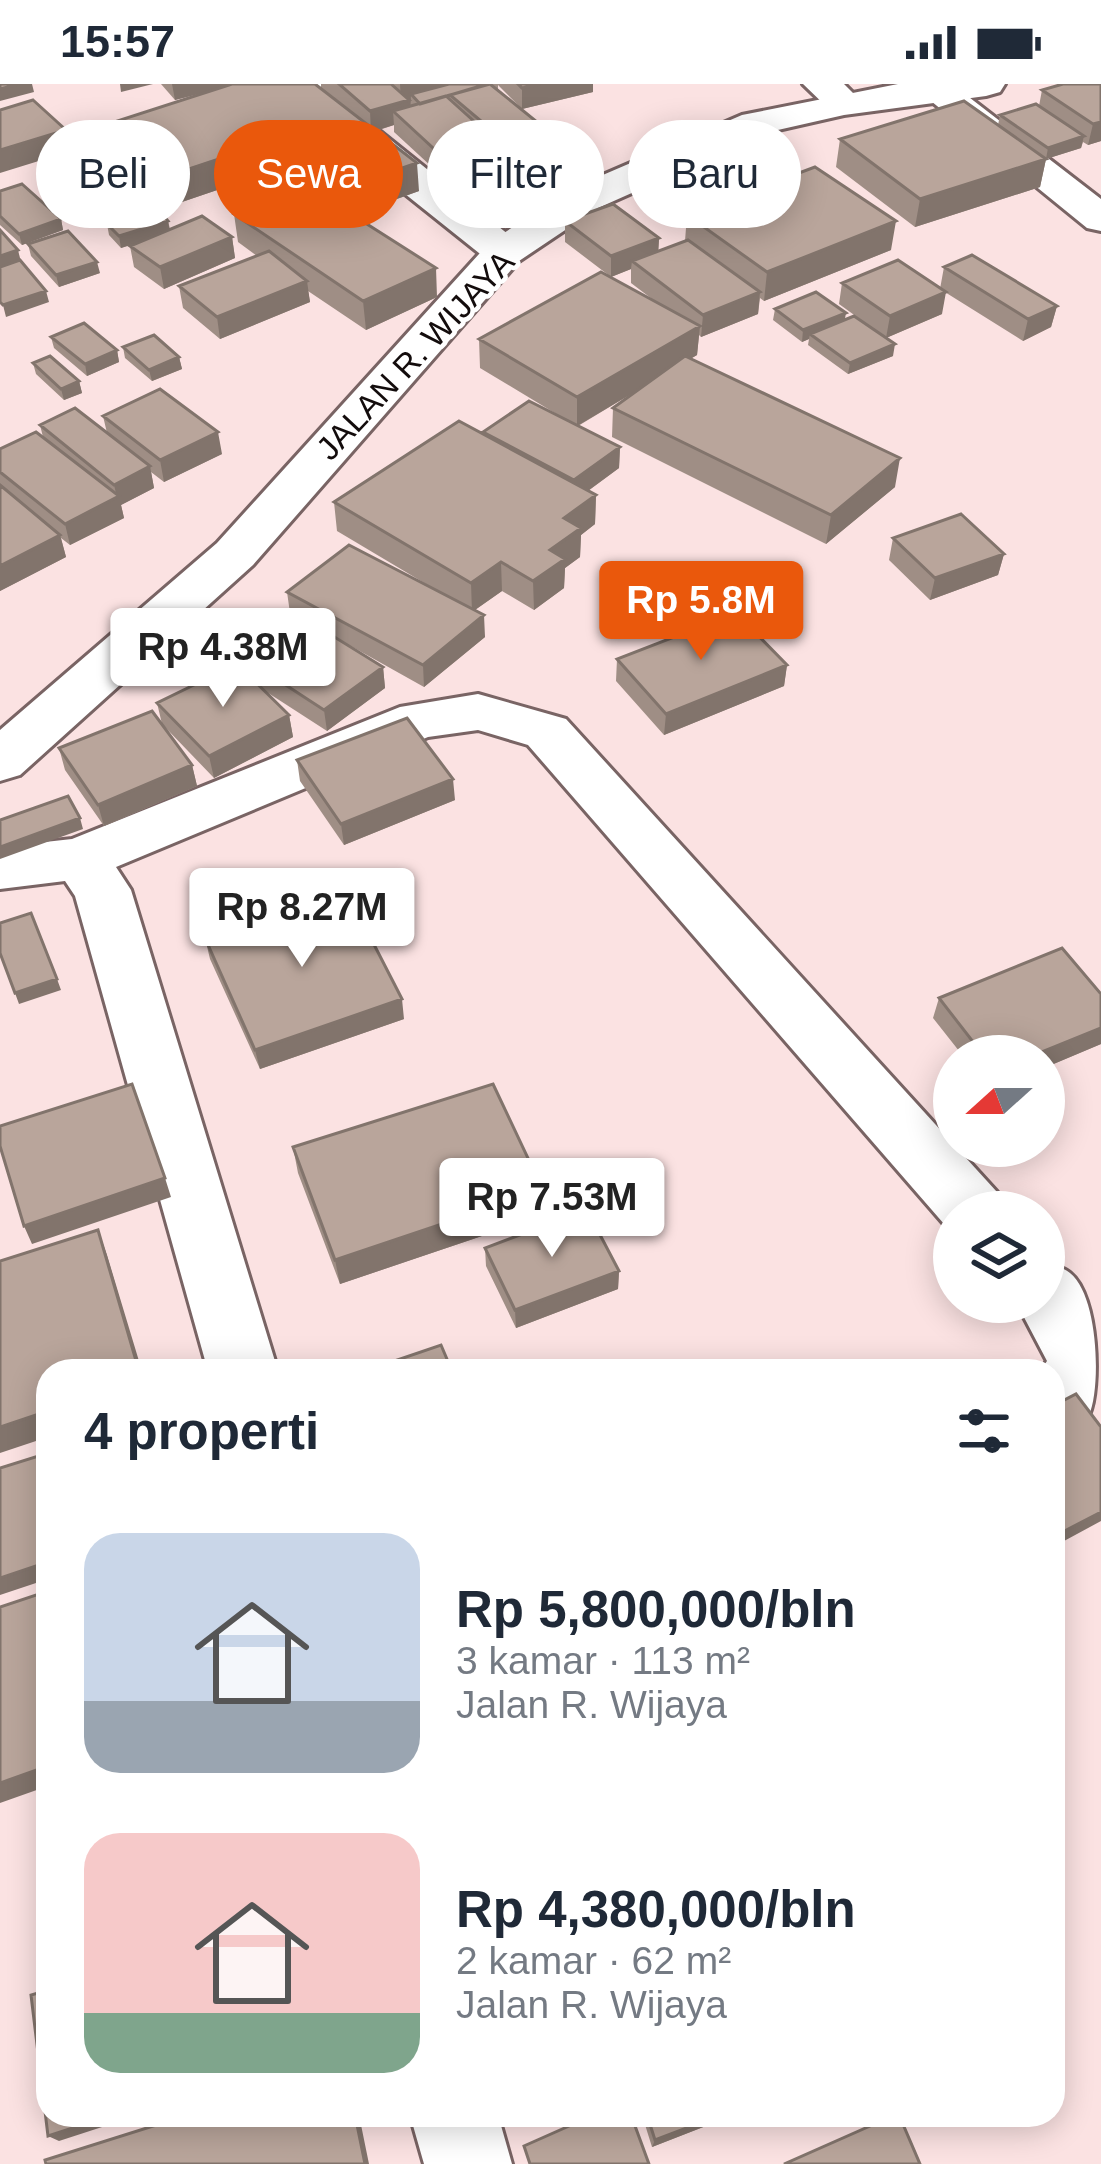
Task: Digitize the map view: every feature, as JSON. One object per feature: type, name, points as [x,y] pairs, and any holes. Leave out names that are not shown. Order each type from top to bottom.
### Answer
[{"type":"street","points":[[299,84],[504,252]]},
{"type":"street","name":"JALAN R. WIJAYA","points":[[0,761],[235,554],[504,252],[584,199],[672,157],[833,93],[986,84]]},
{"type":"street","points":[[932,87],[1101,219]]},
{"type":"street","points":[[0,868],[79,859],[419,720],[478,712],[547,732],[955,1191]]},
{"type":"street","points":[[79,859],[102,890],[239,1359]]},
{"type":"street","points":[[1065,1323],[1084,1366],[1065,1392]]},
{"type":"street","points":[[457,2127],[468,2164]]},
{"type":"building","points":[[232,84],[315,84],[361,120],[214,120],[214,161],[190,169],[190,120],[120,120]]},
{"type":"building","points":[[339,84],[391,84],[409,100],[370,111]]},
{"type":"building","points":[[449,84],[487,84],[420,104],[411,94]]},
{"type":"building","points":[[490,84],[535,120],[480,120],[450,95]]},
{"type":"building","points":[[1063,84],[1101,84],[1101,122],[1093,124],[1042,90]]},
{"type":"building","points":[[446,96],[473,120],[427,120],[427,142],[393,111]]},
{"type":"building","points":[[33,100],[55,120],[36,120],[36,139],[0,150],[0,110]]},
{"type":"building","points":[[964,101],[1046,159],[920,199],[840,139]]},
{"type":"building","points":[[1036,104],[1084,136],[1048,148],[1000,115]]},
{"type":"building","points":[[403,152],[417,163],[403,168]]},
{"type":"building","points":[[815,167],[896,221],[767,272],[705,228],[801,228],[801,172]]},
{"type":"building","points":[[22,184],[36,197],[36,228],[19,234],[0,216],[0,191]]},
{"type":"building","points":[[613,204],[628,215],[628,228],[645,228],[659,238],[611,256],[574,228],[604,228],[604,207]]},
{"type":"building","points":[[202,216],[232,237],[160,267],[130,246],[173,228],[190,228],[190,221]]},
{"type":"building","points":[[111,228],[145,228],[119,236]]},
{"type":"building","points":[[255,228],[373,228],[436,268],[363,301]]},
{"type":"building","points":[[0,230],[18,250],[0,256]]},
{"type":"building","points":[[68,231],[97,262],[56,275],[28,244]]},
{"type":"building","points":[[688,240],[760,292],[703,315],[632,261]]},
{"type":"building","points":[[269,251],[307,281],[217,317],[179,286]]},
{"type":"building","points":[[972,255],[1057,306],[1028,319],[944,267]]},
{"type":"building","points":[[20,260],[46,291],[3,305],[0,267]]},
{"type":"building","points":[[898,260],[946,292],[890,316],[842,283]]},
{"type":"building","points":[[601,272],[700,326],[577,397],[479,339]]},
{"type":"building","points":[[816,292],[846,313],[803,330],[775,309]]},
{"type":"building","points":[[854,316],[895,344],[850,363],[810,334]]},
{"type":"building","points":[[84,323],[117,350],[85,364],[51,337]]},
{"type":"building","points":[[154,335],[179,357],[149,370],[123,347]]},
{"type":"building","points":[[50,356],[79,381],[61,389],[33,363]]},
{"type":"building","points":[[685,356],[900,458],[831,515],[613,408]]},
{"type":"building","points":[[160,389],[218,432],[160,460],[103,416]]},
{"type":"building","points":[[529,401],[620,447],[574,480],[483,432]]},
{"type":"building","points":[[75,408],[150,466],[114,485],[40,425]]},
{"type":"building","points":[[459,421],[596,495],[564,518],[581,528],[550,550],[565,559],[533,581],[501,562],[471,583],[334,502]]},
{"type":"building","points":[[36,432],[119,496],[65,524],[0,472],[0,449]]},
{"type":"building","points":[[0,485],[60,535],[0,566]]},
{"type":"building","points":[[961,514],[1004,554],[935,578],[893,538]]},
{"type":"building","points":[[349,545],[484,615],[423,665],[287,592]]},
{"type":"building","points":[[294,612],[383,667],[324,710],[235,652]]},
{"type":"building","points":[[736,613],[787,665],[666,714],[617,659]]},
{"type":"building","points":[[237,664],[289,715],[209,756],[157,703]]},
{"type":"building","points":[[152,711],[192,765],[98,805],[59,748]]},
{"type":"building","points":[[407,718],[453,779],[341,824],[297,760]]},
{"type":"building","points":[[68,796],[80,818],[0,847],[0,820]]},
{"type":"building","points":[[347,892],[402,999],[255,1050],[205,938]]},
{"type":"building","points":[[31,913],[57,979],[15,993],[0,953],[0,923]]},
{"type":"building","points":[[1062,948],[1101,994],[1101,1028],[1065,1043],[1065,1035],[968,1035],[939,998]]},
{"type":"building","points":[[132,1084],[165,1178],[24,1226],[0,1146],[0,1126]]},
{"type":"building","points":[[493,1084],[543,1190],[335,1260],[293,1147]]},
{"type":"building","points":[[587,1210],[619,1271],[515,1310],[485,1248]]},
{"type":"building","points":[[98,1230],[136,1359],[36,1359],[36,1415],[0,1427],[0,1261]]},
{"type":"building","points":[[441,1345],[447,1359],[400,1359]]},
{"type":"building","points":[[1076,1394],[1101,1427],[1101,1512],[1065,1531],[1065,1400]]},
{"type":"building","points":[[36,1457],[36,1566],[0,1578],[0,1468]]},
{"type":"building","points":[[36,1595],[36,1770],[0,1783],[0,1607]]},
{"type":"building","points":[[36,1994],[36,2036],[31,1995]]},
{"type":"building","points":[[47,2127],[76,2127],[48,2136]]},
{"type":"building","points":[[150,2127],[357,2127],[365,2164],[46,2164],[45,2160]]},
{"type":"building","points":[[567,2127],[635,2127],[649,2164],[530,2164],[524,2146]]},
{"type":"building","points":[[651,2127],[689,2127],[655,2140]]},
{"type":"building","points":[[868,2127],[904,2127],[920,2164],[784,2164]]}]
